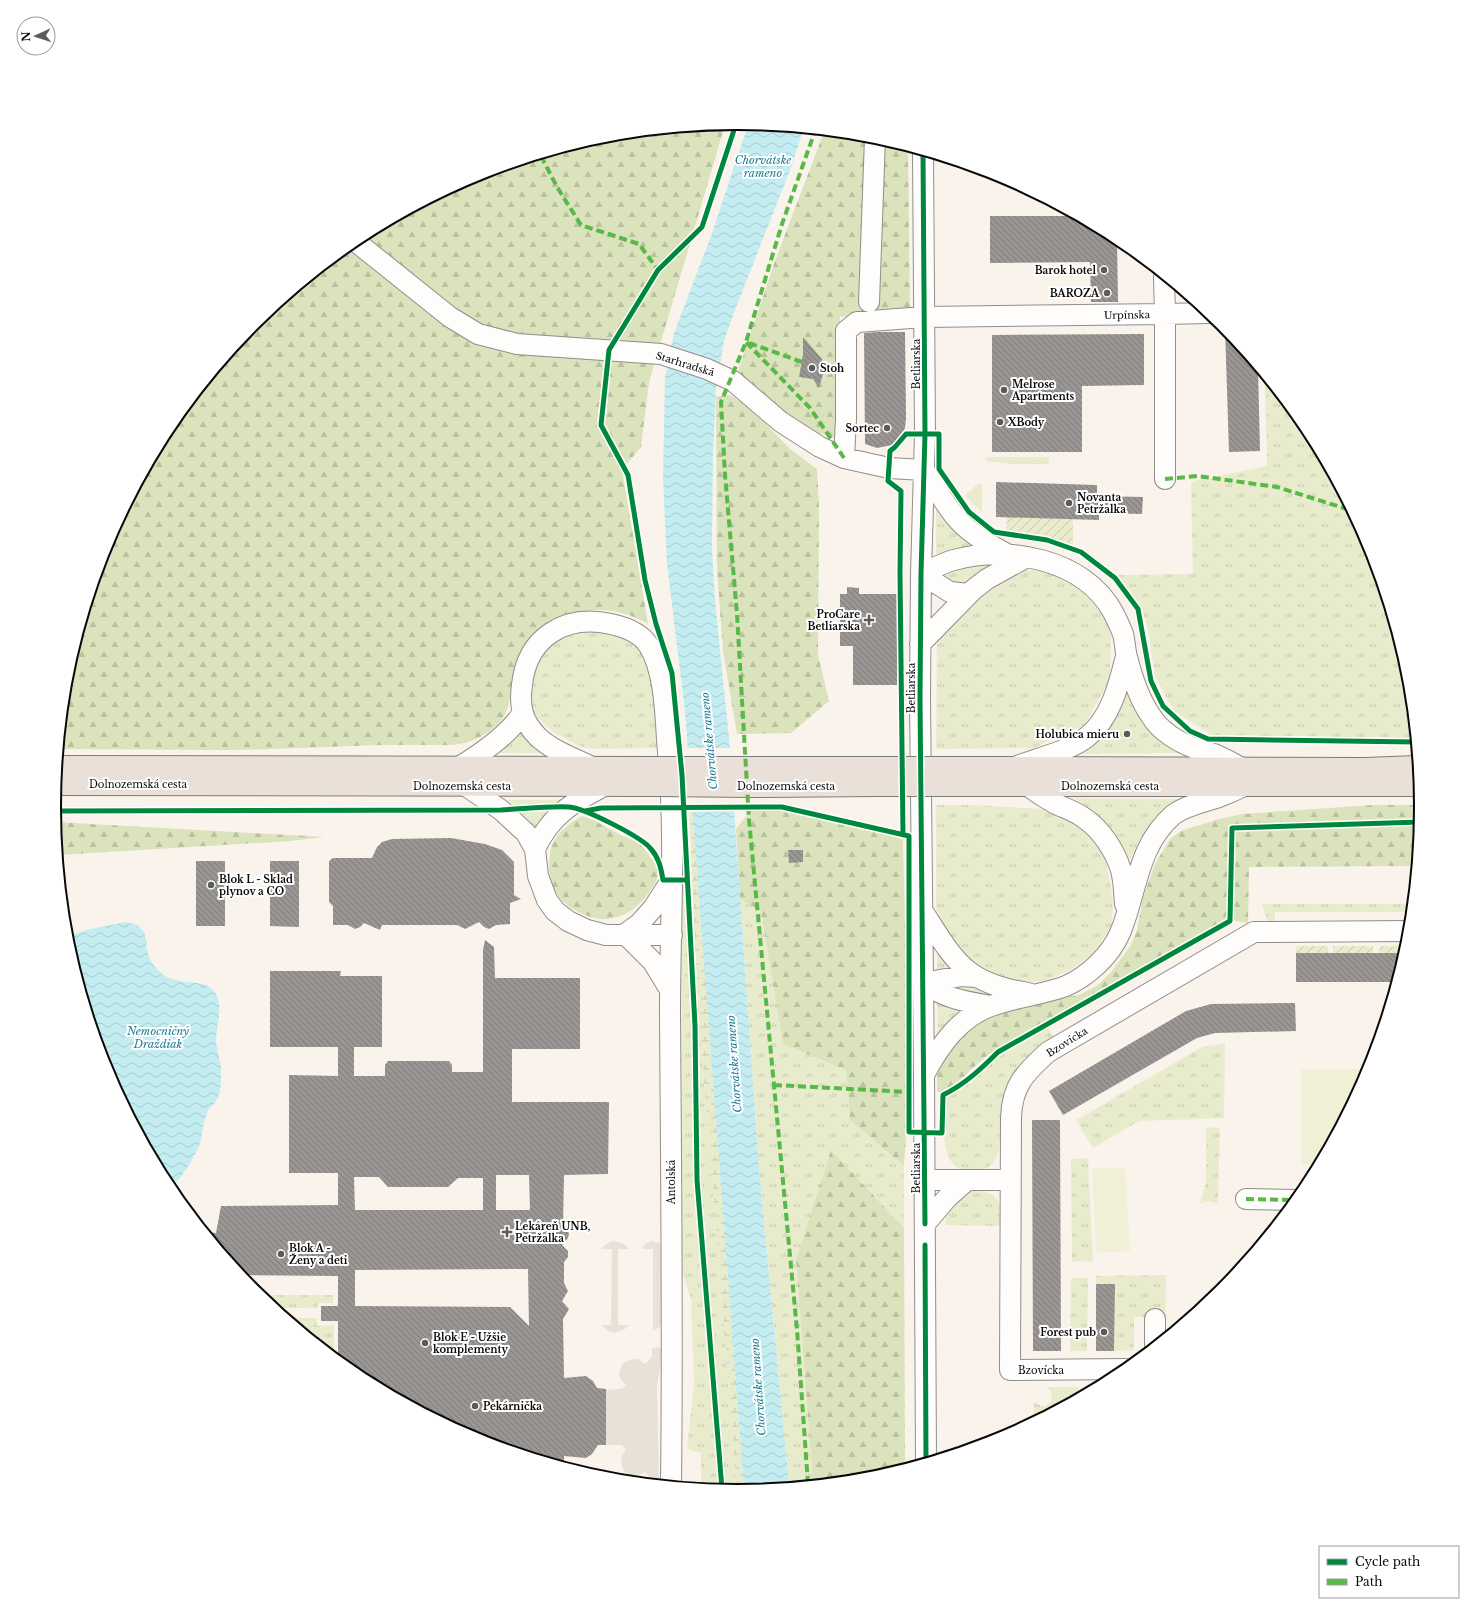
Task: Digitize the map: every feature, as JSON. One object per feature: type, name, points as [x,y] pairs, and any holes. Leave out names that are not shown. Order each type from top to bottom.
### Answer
[{"type":"main road","name":"Dolnozemská cesta","points":[[62,767],[463,777],[604,786],[656,777]]},
{"type":"main road","name":"Dolnozemská cesta","points":[[62,784],[463,777],[592,767],[656,777],[971,777],[1028,786],[1244,777],[1413,767]]},
{"type":"main road","name":"Dolnozemská cesta","points":[[971,777],[1011,769],[1413,785]]},
{"type":"street","points":[[869,302],[875,144]]},
{"type":"street","name":"Betliarska","points":[[923,157],[924,470],[920,644],[926,1456]]},
{"type":"street","name":"Starhradská","points":[[361,246],[450,317],[478,334],[517,344],[661,354],[707,369],[733,381],[781,422],[820,447],[844,458],[889,468],[924,470]]},
{"type":"street","points":[[1164,282],[1165,479]]},
{"type":"street","name":"Urpínska","points":[[844,458],[846,420],[846,331],[857,322],[924,317],[1200,313]]},
{"type":"street","points":[[924,470],[968,530],[990,545],[1007,554]]},
{"type":"street","points":[[921,574],[955,560],[986,555],[1007,554],[1027,557],[1059,566],[1081,578],[1094,588],[1107,602],[1113,612],[1123,634],[1126,656],[1135,685],[1151,716],[1170,735],[1195,749],[1214,754],[1244,777],[1220,797],[1189,807],[1174,814],[1161,828],[1145,853],[1116,941],[1093,968],[1076,981],[1066,986],[991,1006],[976,1013],[946,1039],[924,1074]]},
{"type":"street","points":[[920,644],[968,594],[987,579],[1027,557]]},
{"type":"street","points":[[921,574],[950,592],[968,594]]},
{"type":"street","name":"Antolská","points":[[522,714],[521,690],[523,672],[526,663],[538,643],[555,630],[576,622],[596,621],[624,627],[632,631],[649,646],[657,665],[662,685],[670,776],[672,879],[670,990],[673,1337],[671,1480]]},
{"type":"street","points":[[1011,769],[1075,744],[1094,730],[1111,704],[1126,656]]},
{"type":"street","points":[[592,767],[550,746],[537,736],[522,714],[516,723],[480,755],[463,777],[511,818],[526,833],[535,849],[536,866],[541,886],[547,900],[560,915],[575,925],[598,934],[672,935]]},
{"type":"street","points":[[535,849],[546,829],[558,815],[584,797],[604,786]]},
{"type":"street","points":[[1028,786],[1054,803],[1085,818],[1100,834],[1116,857],[1121,870],[1124,881],[1126,914]]},
{"type":"street","points":[[625,934],[640,923],[654,907],[672,879]]},
{"type":"street","points":[[922,910],[955,960],[964,969],[976,977],[1003,988],[1034,994]]},
{"type":"street","name":"Bzovícka","points":[[1113,1369],[1010,1370],[1011,1118],[1014,1094],[1018,1083],[1026,1072],[1048,1052],[1254,932],[1402,931]]},
{"type":"street","points":[[625,934],[654,962],[670,990]]},
{"type":"street","points":[[923,983],[962,976],[976,977]]},
{"type":"street","points":[[923,983],[946,996],[966,1002],[991,1006]]},
{"type":"street","points":[[925,1180],[1010,1180]]},
{"type":"street","points":[[925,1224],[947,1198],[967,1180]]},
{"type":"street","points":[[1246,1199],[1288,1200]]},
{"type":"street","points":[[1154,1319],[1155,1339]]},
{"type":"green space","points":[[723,131],[649,382],[641,447],[622,470],[648,624],[632,616],[607,610],[599,610],[569,615],[548,624],[539,630],[524,647],[515,670],[510,700],[503,718],[497,725],[484,735],[466,743],[444,745],[377,745],[230,750],[64,749],[74,675],[84,632],[112,548],[152,469],[175,431],[201,395],[229,361],[291,298],[326,270],[362,245],[399,221],[438,200],[520,166],[606,143],[649,136]]},
{"type":"green space","points":[[823,136],[869,143],[908,153],[910,312],[840,317],[839,438],[807,430],[737,374],[775,261]]},
{"type":"green space","points":[[1265,384],[1300,431],[1323,469],[1363,548],[1391,632],[1401,675],[1410,738],[1211,735],[1174,711],[1155,676],[1148,629],[1141,606],[1118,575],[1193,574],[1191,484],[1193,481],[1267,466]]},
{"type":"green space","points":[[730,395],[751,409],[790,449],[817,469],[819,504],[818,655],[829,701],[791,733],[737,734],[723,651],[717,570],[716,397]]},
{"type":"green space","points":[[986,457],[1049,457],[1049,464],[1011,464],[986,461]]},
{"type":"green space","points":[[979,483],[982,485],[982,513],[965,495]]},
{"type":"green space","points":[[936,504],[987,550],[936,561]]},
{"type":"green space","points":[[1007,517],[1073,519],[1073,545],[1045,536],[1006,532]]},
{"type":"green space","points":[[1010,559],[974,583],[960,585],[939,579],[936,576],[951,566]]},
{"type":"green space","points":[[1041,570],[1066,577],[1083,590],[1100,608],[1111,635],[1110,680],[1084,725],[1033,748],[936,749],[937,636],[967,604],[1011,571]]},
{"type":"green space","points":[[574,630],[608,631],[634,643],[643,653],[651,671],[660,748],[594,749],[582,747],[554,733],[536,716],[531,708],[529,699],[533,670],[547,645]]},
{"type":"green space","points":[[1127,688],[1135,710],[1146,727],[1160,741],[1179,753],[1075,754],[1094,741],[1109,727],[1120,710]]},
{"type":"green space","points":[[522,725],[546,753],[493,753]]},
{"type":"green space","points":[[1074,798],[1179,799],[1162,813],[1149,827],[1128,863],[1106,826],[1093,812]]},
{"type":"green space","points":[[507,800],[564,800],[534,830],[529,821]]},
{"type":"green space","points":[[936,805],[971,805],[1046,809],[1080,822],[1103,848],[1113,898],[1112,925],[1093,954],[1072,969],[1047,980],[1026,984],[995,977],[976,967],[956,948],[936,909]]},
{"type":"green space","points":[[1374,805],[1414,805],[1411,866],[1249,867],[1248,923],[1227,919],[985,1057],[947,1092],[937,1092],[937,1068],[962,1034],[1000,1009],[1079,995],[1098,985],[1112,971],[1131,945],[1137,930],[1143,898],[1155,864],[1170,839],[1181,831],[1219,819],[1242,814]]},
{"type":"green space","points":[[752,809],[784,810],[903,839],[909,1092],[904,1166],[850,1120],[846,1070],[783,1044],[761,911],[740,899],[736,829]]},
{"type":"green space","points":[[689,811],[693,811],[744,1484],[737,1484],[698,1007]]},
{"type":"green space","points":[[582,816],[637,842],[647,852],[657,868],[658,874],[653,887],[640,903],[628,913],[605,919],[598,919],[586,915],[568,906],[553,887],[549,872],[550,851],[552,845],[565,828]]},
{"type":"green space","points":[[61,822],[324,837],[290,841],[62,855]]},
{"type":"green space","points":[[683,849],[690,1007],[698,1007],[737,1484],[701,1482],[701,1453],[687,1449],[694,1384],[691,1299],[680,1265],[682,1160],[681,850]]},
{"type":"green space","points":[[740,899],[761,911],[783,1044],[846,1070],[850,1120],[904,1166],[904,1228],[831,1150],[796,1260],[813,1479],[789,1481],[759,1170]]},
{"type":"green space","points":[[1262,904],[1407,904],[1405,912],[1275,912],[1275,923],[1267,920]]},
{"type":"green space","points":[[937,944],[958,969],[937,972]]},
{"type":"green space","points":[[1296,946],[1328,946],[1328,953],[1296,953]]},
{"type":"green space","points":[[1333,946],[1373,946],[1373,953],[1333,953]]},
{"type":"green space","points":[[1380,946],[1399,946],[1398,953],[1379,953]]},
{"type":"green space","points":[[961,980],[1001,995],[978,998],[938,986]]},
{"type":"green space","points":[[937,1000],[971,1009],[938,1038]]},
{"type":"green space","points":[[1048,1028],[1054,1038],[1007,1088],[1003,1105],[999,1150],[995,1161],[987,1168],[979,1171],[965,1171],[955,1166],[949,1158],[944,1135],[945,1098],[956,1092],[999,1057]]},
{"type":"green space","points":[[1225,1043],[1224,1118],[1139,1121],[1093,1148],[1076,1120],[1202,1047]]},
{"type":"green space","points":[[1301,1069],[1362,1069],[1344,1106],[1311,1165],[1301,1165]]},
{"type":"green space","points":[[1206,1127],[1220,1128],[1218,1204],[1209,1201],[1200,1204],[1206,1182]]},
{"type":"green space","points":[[831,1150],[904,1228],[905,1462],[869,1471],[813,1479],[796,1260]]},
{"type":"green space","points":[[1088,1158],[1093,1261],[1072,1262],[1071,1159]]},
{"type":"green space","points":[[1125,1167],[1130,1251],[1096,1253],[1092,1169]]},
{"type":"green space","points":[[969,1191],[979,1191],[992,1195],[996,1198],[999,1203],[1002,1226],[946,1225],[946,1211]]},
{"type":"green space","points":[[1166,1275],[1165,1331],[1156,1338],[1146,1317],[1134,1317],[1134,1350],[1114,1351],[1115,1284],[1096,1284],[1096,1276]]},
{"type":"green space","points":[[1071,1278],[1088,1278],[1087,1351],[1070,1351]]},
{"type":"green space","points":[[269,1295],[333,1295],[333,1303],[318,1303],[317,1308],[283,1308]]},
{"type":"green space","points":[[294,1318],[317,1318],[317,1326],[334,1325],[334,1350]]},
{"type":"green space","points":[[1047,1387],[1078,1387],[1078,1392],[1076,1393],[1034,1415],[1034,1402],[1041,1406],[1045,1406],[1051,1402],[1052,1393]]},
{"type":"shaded area","points":[[613,1241],[624,1244],[629,1249],[618,1249],[618,1325],[629,1325],[625,1329],[615,1333],[610,1332],[601,1325],[611,1325],[612,1249],[601,1249],[606,1244]]},
{"type":"shaded area","points":[[652,1241],[660,1243],[664,1247],[664,1322],[660,1327],[653,1331],[653,1249],[642,1249],[645,1244]]},
{"type":"shaded area","points":[[658,1347],[661,1349],[662,1353],[657,1386],[659,1479],[650,1478],[645,1472],[639,1475],[629,1475],[622,1467],[621,1457],[626,1450],[622,1445],[606,1445],[606,1390],[622,1389],[626,1385],[620,1378],[619,1373],[623,1363],[632,1359],[638,1359],[645,1364],[652,1357],[652,1348]]},
{"type":"water","name":"Chorvátske rameno","points":[[746,130],[802,134],[792,165],[724,341],[716,388],[713,454],[712,547],[715,601],[729,738],[759,1170],[789,1481],[744,1484],[685,712],[667,564],[663,477],[665,378],[674,333],[711,236]]},
{"type":"water","name":"Nemocničný Draždiak","points":[[126,922],[135,924],[144,932],[148,955],[159,971],[172,979],[207,986],[216,994],[219,1012],[216,1039],[221,1070],[219,1095],[207,1113],[200,1143],[195,1154],[188,1167],[175,1183],[131,1106],[112,1066],[97,1024],[84,982],[73,934],[90,929]]},
{"type":"pier","points":[[686,748],[732,748],[736,810],[691,810]]},
{"type":"building","points":[[990,216],[1067,216],[1117,248],[1118,302],[1091,302],[1090,262],[990,263]]},
{"type":"building","points":[[905,332],[906,418],[905,428],[899,438],[892,445],[877,448],[865,444],[864,333]]},
{"type":"building","points":[[1144,334],[1144,385],[1082,386],[1082,452],[992,452],[992,335]]},
{"type":"building","name":"Stoh","points":[[803,337],[822,359],[823,374],[819,388],[813,379],[799,377],[803,354]]},
{"type":"building","points":[[1225,339],[1258,376],[1260,451],[1229,452]]},
{"type":"building","name":"Novanta Petržalka","points":[[996,482],[1097,485],[1097,496],[1143,497],[1142,514],[1099,513],[1099,520],[996,517]]},
{"type":"building","name":"ProCare Betliarska","points":[[847,587],[859,588],[859,594],[898,594],[897,685],[853,685],[853,646],[840,646],[840,594],[847,594]]},
{"type":"building","points":[[451,838],[485,844],[502,850],[514,862],[514,895],[521,899],[510,903],[510,924],[496,925],[489,929],[484,927],[479,922],[465,929],[457,925],[382,925],[380,930],[364,923],[355,929],[348,925],[333,925],[333,906],[329,902],[329,861],[333,858],[372,858],[377,847],[382,842],[392,839]]},
{"type":"building","points":[[788,850],[803,850],[803,862],[789,863]]},
{"type":"building","points":[[196,861],[225,861],[225,926],[196,926]]},
{"type":"building","points":[[270,861],[299,861],[299,927],[270,926]]},
{"type":"building","points":[[485,940],[494,947],[495,978],[580,978],[580,1049],[512,1049],[512,1102],[609,1102],[608,1174],[564,1175],[563,1227],[569,1233],[568,1238],[562,1245],[568,1251],[568,1257],[564,1262],[564,1283],[568,1291],[562,1301],[569,1309],[563,1319],[564,1378],[586,1376],[593,1381],[597,1388],[606,1389],[606,1445],[598,1445],[592,1454],[586,1458],[564,1456],[564,1460],[520,1448],[438,1414],[399,1393],[338,1352],[338,1321],[321,1321],[321,1306],[338,1306],[338,1276],[250,1275],[212,1233],[216,1233],[221,1206],[338,1205],[338,1173],[289,1173],[289,1075],[338,1076],[338,1047],[270,1047],[270,971],[341,971],[340,976],[382,976],[382,1047],[354,1047],[354,1076],[385,1076],[385,1065],[388,1061],[449,1061],[452,1065],[452,1072],[483,1072],[483,950]],"holes":[[[496,1175],[529,1175],[530,1210],[496,1210]],[[354,1177],[379,1177],[388,1187],[448,1187],[458,1178],[483,1178],[483,1210],[355,1210]],[[528,1269],[529,1326],[510,1307],[355,1306],[355,1270]]]},
{"type":"building","points":[[1296,953],[1398,953],[1391,982],[1296,982]]},
{"type":"building","points":[[1295,1003],[1296,1031],[1215,1033],[1197,1038],[1063,1115],[1049,1091],[1186,1011],[1211,1004]]},
{"type":"building","points":[[1032,1120],[1060,1120],[1061,1351],[1033,1351]]},
{"type":"building","points":[[1096,1284],[1115,1284],[1114,1351],[1096,1351]]},
{"type":"marked path","points":[[808,1480],[797,1330],[749,820],[737,614],[725,475],[721,402],[746,342],[782,224],[814,135]]},
{"type":"marked path","points":[[543,159],[557,187],[581,225],[639,244],[658,270]]},
{"type":"marked path","points":[[802,362],[746,342],[810,408],[844,458]]},
{"type":"marked path","points":[[1165,479],[1198,476],[1277,487],[1344,508]]},
{"type":"marked path","points":[[774,1085],[909,1092]]},
{"type":"marked path","points":[[1246,1199],[1288,1200]]},
{"type":"cycle path","points":[[722,1483],[697,1180],[695,1026],[682,775],[672,673],[656,624],[645,580],[628,475],[601,425],[609,350],[658,270],[702,227],[734,130]]},
{"type":"cycle path","points":[[923,157],[925,434],[921,574],[920,699],[925,1224]]},
{"type":"cycle path","points":[[903,835],[900,573],[901,491],[888,481],[890,451],[906,434],[939,434],[939,469],[969,512],[994,532],[1047,540],[1081,552],[1115,578],[1138,609],[1151,681],[1163,706],[1190,731],[1208,739],[1411,742]]},
{"type":"cycle path","points":[[61,811],[501,810],[569,807],[587,812],[625,831],[646,844],[654,852],[658,860],[663,880],[687,880]]},
{"type":"cycle path","points":[[585,811],[601,808],[782,807],[909,836],[909,1132],[942,1133],[943,1095],[972,1076],[998,1052],[1230,921],[1232,828],[1414,822]]},
{"type":"cycle path","points":[[925,1245],[926,1456]]},
{"type":"place","name":"Barok hotel","points":[[1104,270]]},
{"type":"place","name":"BAROZA","points":[[1107,293]]},
{"type":"place","name":"Stoh","points":[[812,368]]},
{"type":"place","name":"Melrose Apartments","points":[[1004,390]]},
{"type":"place","name":"XBody","points":[[1000,422]]},
{"type":"place","name":"Sortec","points":[[887,428]]},
{"type":"place","name":"Novanta Petržalka","points":[[1069,503]]},
{"type":"place","name":"ProCare Betliarska","points":[[869,620]]},
{"type":"place","name":"Holubica mieru","points":[[1127,734]]},
{"type":"place","name":"Blok L - Sklad plynov a CO","points":[[211,885]]},
{"type":"place","name":"Lekáreň UNB, Petržalka","points":[[507,1232]]},
{"type":"place","name":"Blok A - Ženy a deti","points":[[281,1254]]},
{"type":"place","name":"Forest pub","points":[[1104,1332]]},
{"type":"place","name":"Blok E - Užšie komplementy","points":[[425,1343]]},
{"type":"place","name":"Pekárnička","points":[[475,1406]]}]
